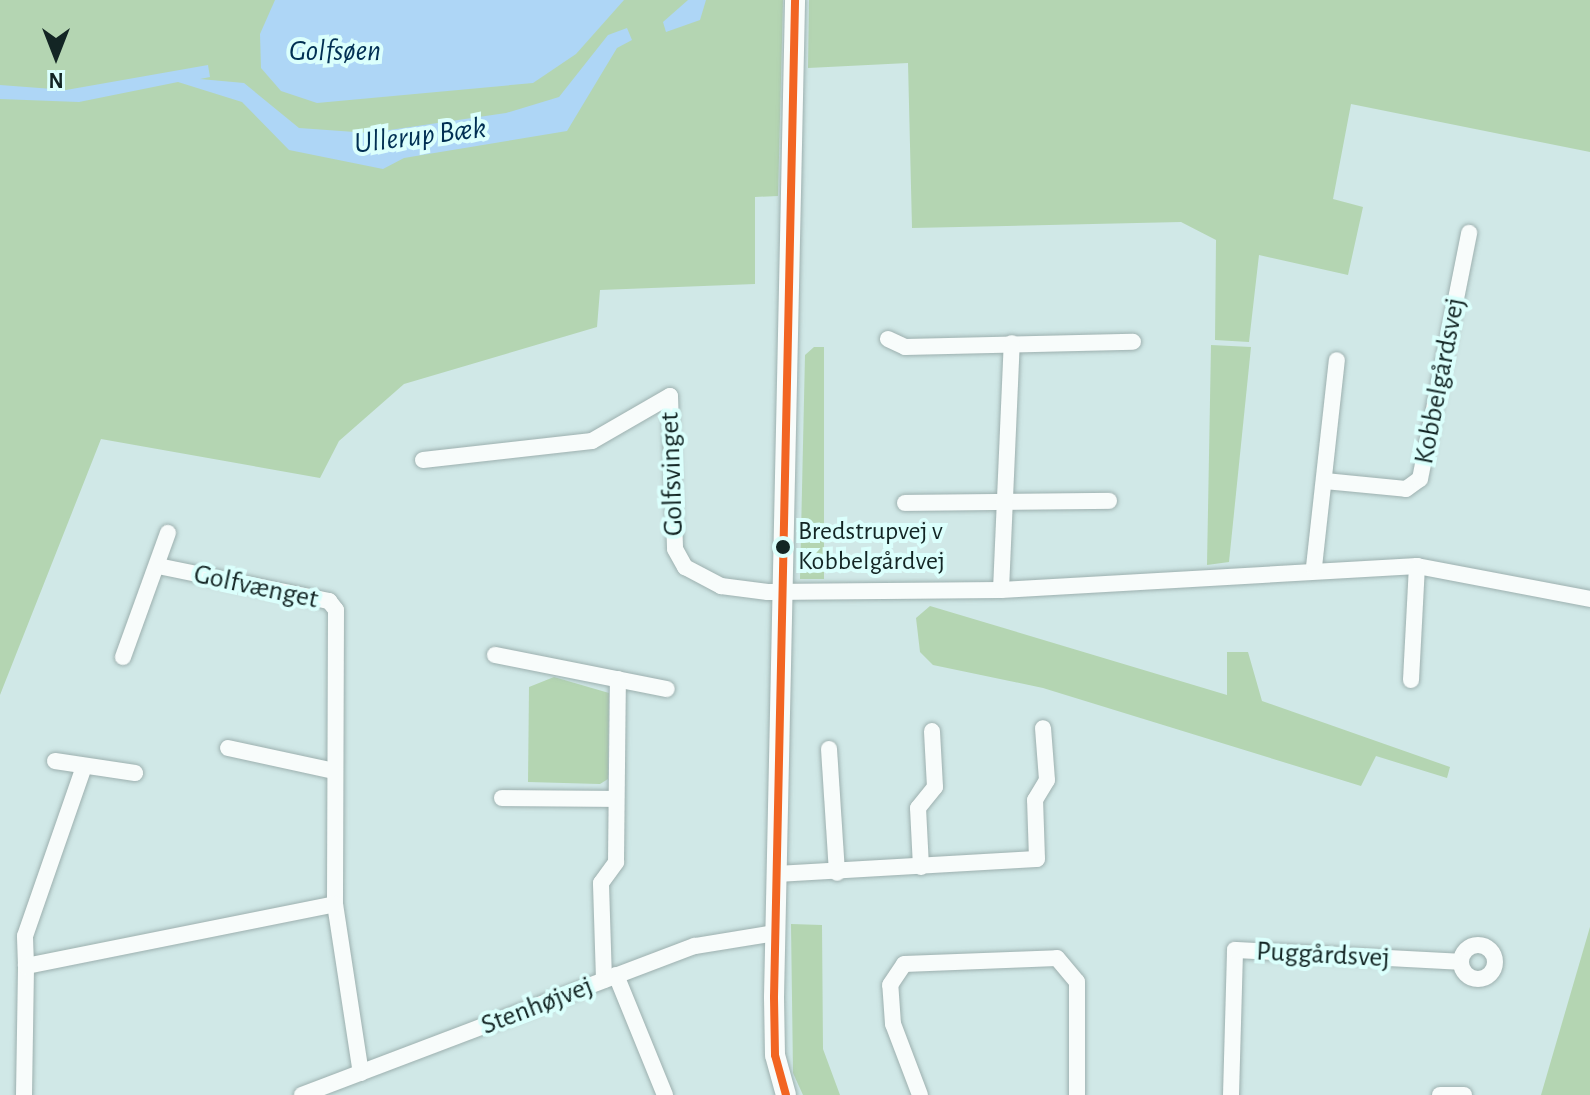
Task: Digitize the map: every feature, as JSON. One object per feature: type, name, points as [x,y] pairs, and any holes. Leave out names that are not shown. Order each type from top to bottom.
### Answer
[{"type":"street","points":[[786,1095],[774,1046],[779,592],[795,0]]},
{"type":"street","name":"Kobbelgårdsvej","points":[[1325,481],[1406,489],[1420,479],[1469,233]]},
{"type":"street","points":[[888,339],[905,347],[1133,342]]},
{"type":"street","points":[[1001,590],[1012,343]]},
{"type":"street","points":[[1314,567],[1337,360]]},
{"type":"street","name":"Golfsvinget","points":[[423,460],[592,441],[670,396],[675,549],[706,581],[779,592]]},
{"type":"street","points":[[905,503],[1005,506],[1109,501]]},
{"type":"street","name":"Golfvænget","points":[[123,657],[168,533]]},
{"type":"street","name":"Golfvænget","points":[[158,566],[329,601],[336,610],[335,904],[361,1073]]},
{"type":"street","points":[[779,592],[1001,590],[1314,567],[1417,566],[1590,599]]},
{"type":"street","points":[[1411,680],[1417,566]]},
{"type":"street","points":[[495,655],[667,689]]},
{"type":"street","points":[[618,679],[616,862],[601,883],[610,978],[665,1095]]},
{"type":"street","points":[[776,874],[837,873],[1037,859],[1035,800],[1047,780],[1043,728]]},
{"type":"street","points":[[921,867],[918,808],[935,787],[932,731]]},
{"type":"street","points":[[228,748],[334,771]]},
{"type":"street","points":[[829,749],[837,873]]},
{"type":"street","points":[[55,761],[135,773]]},
{"type":"street","points":[[24,1095],[25,936],[84,767]]},
{"type":"street","points":[[502,798],[616,799]]},
{"type":"street","points":[[26,966],[335,904]]},
{"type":"street","name":"Stenhøjvej","points":[[302,1095],[727,937],[775,933]]},
{"type":"street","name":"Puggårdsvej","points":[[1231,1095],[1235,950],[1461,962]]},
{"type":"street","points":[[920,1095],[893,1024],[890,985],[904,964],[1057,958],[1077,982],[1077,1095]]},
{"type":"street","points":[[1440,1095],[1464,1095]]},
{"type":"green space","points":[[0,0],[783,0],[778,196],[755,197],[755,284],[600,290],[597,327],[404,384],[339,441],[320,478],[101,439],[0,695]]},
{"type":"green space","points":[[809,0],[1590,0],[1590,152],[1351,104],[1333,199],[1363,207],[1348,275],[1259,255],[1249,342],[1215,340],[1216,240],[1181,222],[912,228],[908,63],[808,68]]},
{"type":"green space","points":[[1211,345],[1251,347],[1229,562],[1207,565]]},
{"type":"green space","points":[[814,347],[824,347],[824,579],[800,579],[805,355]]},
{"type":"green space","points":[[930,606],[1227,695],[1227,652],[1248,652],[1262,701],[1450,767],[1447,778],[1376,756],[1361,786],[1043,688],[933,665],[920,652],[916,618]]},
{"type":"green space","points":[[554,677],[609,693],[608,779],[600,784],[528,782],[529,687]]},
{"type":"green space","points":[[791,924],[822,925],[823,1049],[840,1095],[803,1095],[793,1073]]},
{"type":"green space","points":[[1590,927],[1590,1095],[1541,1095]]},
{"type":"water","name":"Golfsøen","points":[[275,0],[624,0],[576,54],[533,83],[317,103],[281,91],[261,68],[260,34]]},
{"type":"water","points":[[688,0],[706,0],[700,20],[666,32],[663,22]]},
{"type":"water","name":"Ullerup Bæk","points":[[627,28],[632,40],[617,48],[567,131],[404,158],[383,169],[289,150],[242,102],[178,82],[79,102],[0,99],[0,85],[66,90],[208,65],[210,77],[200,79],[244,83],[299,128],[369,133],[506,113],[559,97],[608,35]]},
{"type":"transit line","points":[[786,1095],[775,1055],[774,997],[795,0]]},
{"type":"place","name":"Bredstrupvej v Kobbelgårdvej","points":[[783,547]]}]
